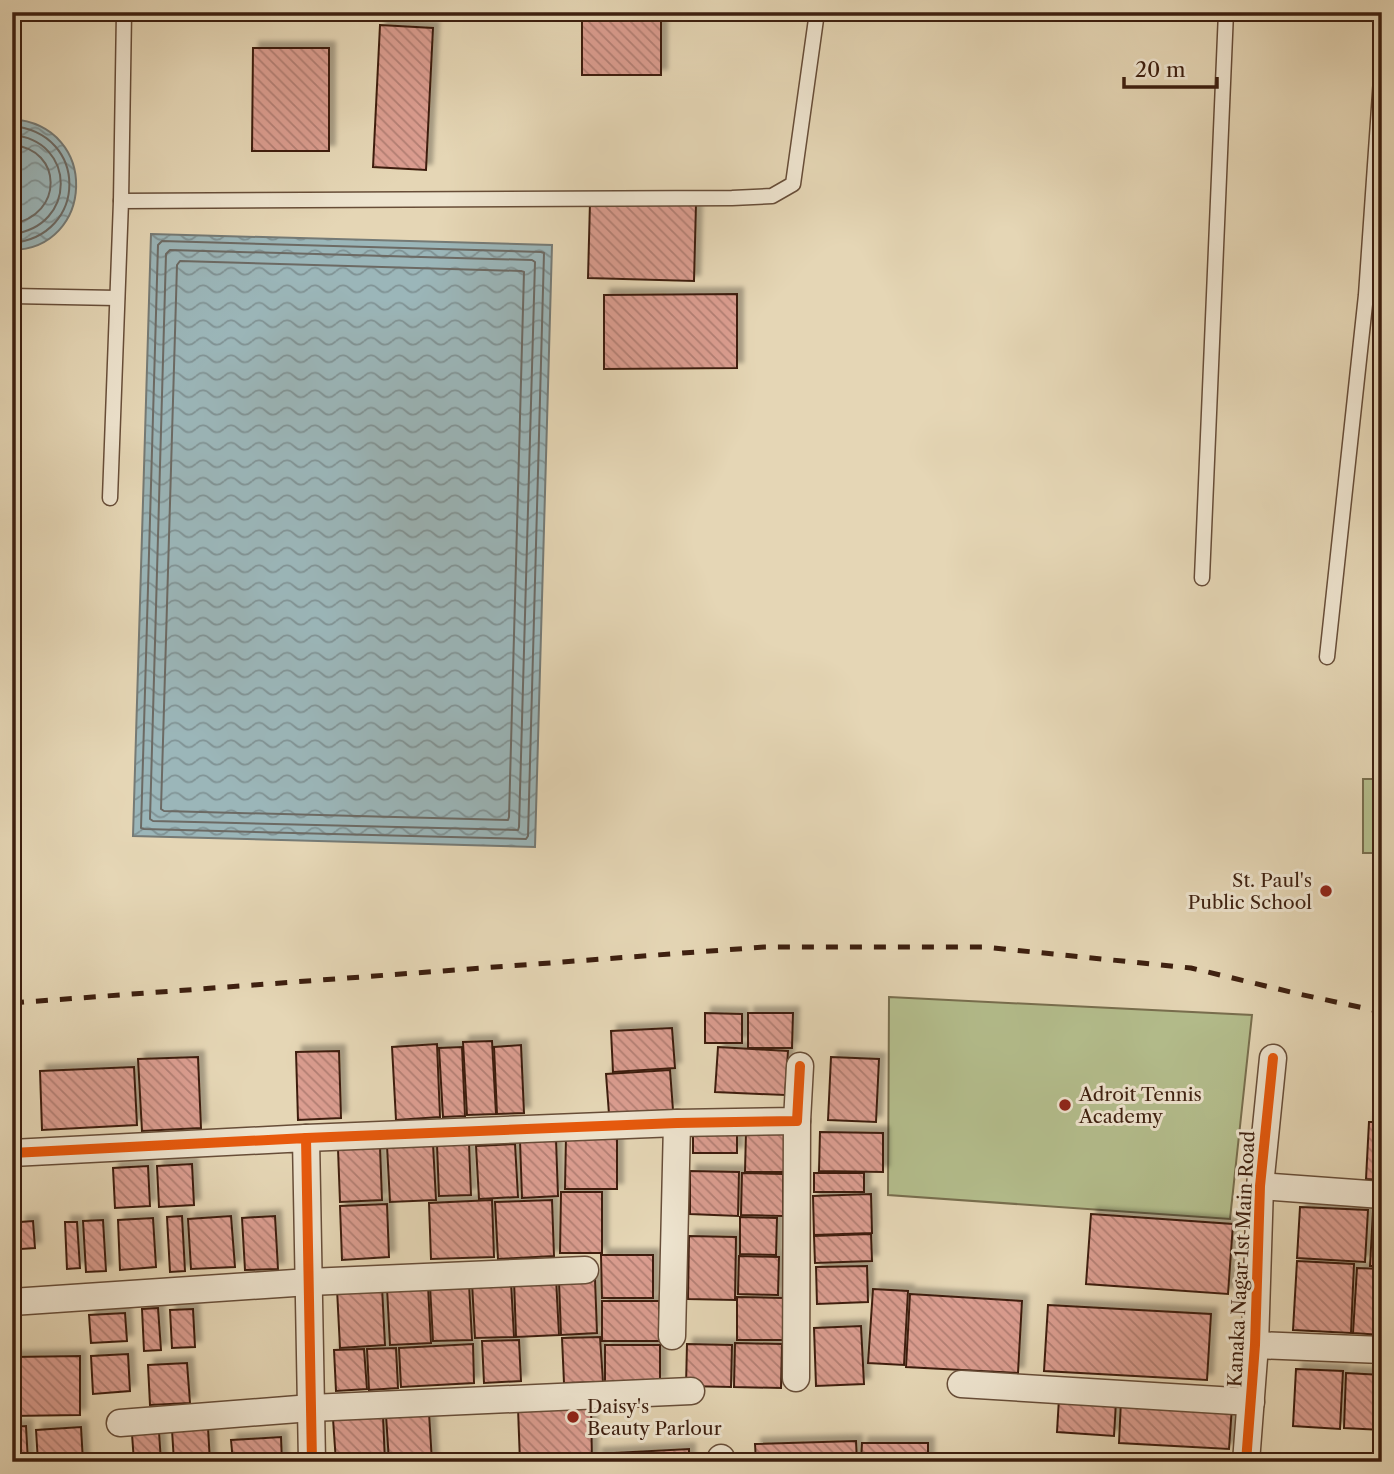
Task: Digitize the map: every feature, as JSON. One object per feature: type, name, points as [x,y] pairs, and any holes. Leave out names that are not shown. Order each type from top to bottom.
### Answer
[{"type":"street","name":"Kanaka Nagar 1st Main Road","points":[[1246,1462],[1255,1345],[1260,1186],[1273,1058]]},
{"type":"street","points":[[796,1378],[797,1121],[800,1066]]},
{"type":"street","points":[[12,1153],[306,1138],[677,1123],[797,1121]]},
{"type":"street","points":[[672,1336],[677,1123]]},
{"type":"street","points":[[306,1138],[312,1462]]},
{"type":"street","points":[[1260,1186],[1382,1195]]},
{"type":"street","points":[[12,1302],[309,1282],[585,1270]]},
{"type":"street","points":[[1255,1345],[1382,1350]]},
{"type":"street","points":[[961,1384],[1251,1402]]},
{"type":"street","points":[[120,1423],[311,1408],[691,1391]]},
{"type":"lane","points":[[110,498],[121,201],[124,12]]},
{"type":"lane","points":[[121,201],[772,196],[793,184],[817,12]]},
{"type":"lane","points":[[1202,578],[1226,12]]},
{"type":"lane","points":[[1326,657],[1366,295],[1382,64]]},
{"type":"lane","points":[[12,296],[117,298]]},
{"type":"green space","points":[[1363,779],[1382,779],[1382,853],[1363,853]]},
{"type":"green space","name":"Adroit Tennis Academy","points":[[889,997],[1252,1015],[1230,1219],[888,1195]]},
{"type":"water","points":[[12,119],[41,127],[61,142],[73,163],[76,187],[72,210],[59,230],[39,244],[12,250]]},
{"type":"water","points":[[151,234],[552,245],[535,847],[133,836]]},
{"type":"building","points":[[582,12],[661,12],[661,75],[582,75]]},
{"type":"building","points":[[380,25],[433,28],[426,170],[373,167]]},
{"type":"building","points":[[253,48],[329,48],[329,151],[252,151]]},
{"type":"building","points":[[590,202],[696,204],[694,281],[588,278]]},
{"type":"building","points":[[737,294],[737,368],[604,369],[604,295]]},
{"type":"building","points":[[705,1013],[742,1014],[742,1043],[705,1043]]},
{"type":"building","points":[[748,1013],[793,1013],[792,1048],[748,1048]]},
{"type":"building","points":[[672,1028],[675,1068],[613,1072],[611,1031]]},
{"type":"building","points":[[492,1041],[496,1114],[467,1115],[463,1042]]},
{"type":"building","points":[[437,1044],[440,1117],[396,1120],[392,1047]]},
{"type":"building","points":[[521,1045],[524,1113],[497,1114],[494,1047]]},
{"type":"building","points":[[462,1047],[465,1116],[443,1117],[439,1048]]},
{"type":"building","points":[[718,1047],[788,1051],[785,1095],[715,1092]]},
{"type":"building","points":[[339,1051],[341,1118],[298,1120],[296,1052]]},
{"type":"building","points":[[198,1057],[201,1128],[142,1131],[138,1059]]},
{"type":"building","points":[[831,1057],[879,1059],[876,1122],[828,1120]]},
{"type":"building","points":[[134,1067],[137,1125],[42,1130],[40,1071]]},
{"type":"building","points":[[670,1070],[673,1110],[609,1114],[606,1074]]},
{"type":"building","points":[[1369,1122],[1382,1122],[1382,1180],[1366,1179]]},
{"type":"building","points":[[693,1127],[737,1128],[737,1153],[693,1153]]},
{"type":"building","points":[[746,1131],[788,1132],[787,1172],[745,1172]]},
{"type":"building","points":[[820,1132],[883,1133],[883,1172],[819,1171]]},
{"type":"building","points":[[566,1134],[617,1135],[617,1189],[565,1189]]},
{"type":"building","points":[[556,1139],[558,1196],[522,1198],[520,1141]]},
{"type":"building","points":[[469,1143],[471,1195],[439,1196],[437,1145]]},
{"type":"building","points":[[433,1144],[436,1200],[390,1202],[387,1146]]},
{"type":"building","points":[[515,1144],[518,1197],[479,1199],[476,1146]]},
{"type":"building","points":[[380,1147],[382,1200],[340,1202],[338,1149]]},
{"type":"building","points":[[192,1164],[194,1205],[159,1207],[157,1166]]},
{"type":"building","points":[[148,1166],[150,1206],[115,1208],[113,1168]]},
{"type":"building","points":[[690,1171],[739,1172],[738,1216],[690,1214]]},
{"type":"building","points":[[742,1173],[783,1174],[783,1216],[741,1215]]},
{"type":"building","points":[[814,1173],[864,1173],[864,1192],[814,1192]]},
{"type":"building","points":[[561,1192],[602,1192],[602,1253],[560,1253]]},
{"type":"building","points":[[871,1194],[872,1233],[814,1235],[813,1196]]},
{"type":"building","points":[[492,1200],[494,1257],[431,1259],[429,1203]]},
{"type":"building","points":[[552,1200],[554,1256],[498,1259],[495,1202]]},
{"type":"building","points":[[387,1204],[389,1257],[342,1260],[340,1206]]},
{"type":"building","points":[[1300,1207],[1368,1210],[1365,1262],[1297,1258]]},
{"type":"building","points":[[1373,1211],[1382,1211],[1382,1266],[1370,1266]]},
{"type":"building","points":[[1091,1214],[1233,1224],[1228,1294],[1086,1284]]},
{"type":"building","points":[[182,1216],[185,1271],[170,1272],[167,1217]]},
{"type":"building","points":[[231,1216],[235,1267],[191,1269],[188,1219]]},
{"type":"building","points":[[275,1216],[278,1269],[245,1270],[242,1218]]},
{"type":"building","points":[[740,1217],[777,1218],[776,1255],[740,1254]]},
{"type":"building","points":[[153,1218],[156,1267],[120,1270],[118,1220]]},
{"type":"building","points":[[103,1220],[106,1271],[86,1272],[83,1221]]},
{"type":"building","points":[[33,1221],[35,1248],[21,1249],[20,1222]]},
{"type":"building","points":[[65,1222],[77,1222],[80,1268],[67,1269]]},
{"type":"building","points":[[871,1234],[872,1261],[815,1263],[814,1236]]},
{"type":"building","points":[[689,1236],[736,1237],[735,1300],[688,1299]]},
{"type":"building","points":[[601,1255],[653,1255],[653,1298],[602,1298]]},
{"type":"building","points":[[739,1256],[779,1257],[778,1295],[738,1294]]},
{"type":"building","points":[[1297,1261],[1354,1264],[1351,1333],[1293,1330]]},
{"type":"building","points":[[867,1266],[868,1302],[817,1304],[816,1267]]},
{"type":"building","points":[[1357,1268],[1382,1269],[1382,1335],[1353,1333]]},
{"type":"building","points":[[556,1278],[559,1335],[516,1337],[514,1280]]},
{"type":"building","points":[[595,1279],[597,1333],[561,1335],[559,1281]]},
{"type":"building","points":[[511,1282],[514,1337],[475,1338],[472,1283]]},
{"type":"building","points":[[469,1284],[472,1340],[433,1341],[430,1286]]},
{"type":"building","points":[[428,1286],[431,1343],[390,1345],[387,1288]]},
{"type":"building","points":[[382,1287],[385,1345],[340,1348],[337,1289]]},
{"type":"building","points":[[873,1289],[908,1291],[904,1365],[868,1363]]},
{"type":"building","points":[[910,1294],[1022,1301],[1018,1373],[906,1367]]},
{"type":"building","points":[[737,1297],[784,1298],[783,1340],[737,1340]]},
{"type":"building","points":[[602,1301],[659,1301],[659,1341],[602,1341]]},
{"type":"building","points":[[1048,1305],[1211,1314],[1207,1380],[1044,1371]]},
{"type":"building","points":[[158,1308],[161,1350],[144,1351],[142,1309]]},
{"type":"building","points":[[193,1309],[195,1347],[172,1348],[170,1310]]},
{"type":"building","points":[[125,1313],[127,1341],[91,1343],[89,1315]]},
{"type":"building","points":[[861,1326],[864,1384],[816,1386],[814,1328]]},
{"type":"building","points":[[600,1337],[603,1382],[564,1383],[562,1338]]},
{"type":"building","points":[[519,1340],[521,1381],[484,1383],[482,1341]]},
{"type":"building","points":[[735,1343],[782,1344],[781,1388],[734,1387]]},
{"type":"building","points":[[473,1344],[474,1383],[401,1387],[399,1348]]},
{"type":"building","points":[[687,1344],[732,1345],[731,1387],[686,1386]]},
{"type":"building","points":[[605,1345],[660,1345],[660,1383],[605,1383]]},
{"type":"building","points":[[396,1348],[398,1388],[369,1390],[367,1349]]},
{"type":"building","points":[[364,1349],[367,1389],[336,1391],[334,1350]]},
{"type":"building","points":[[128,1354],[130,1391],[93,1394],[91,1356]]},
{"type":"building","points":[[80,1356],[80,1415],[12,1416],[12,1357]]},
{"type":"building","points":[[187,1363],[190,1403],[150,1405],[148,1365]]},
{"type":"building","points":[[1296,1369],[1343,1371],[1340,1429],[1293,1426]]},
{"type":"building","points":[[1346,1373],[1382,1375],[1382,1430],[1344,1428]]},
{"type":"building","points":[[1059,1398],[1116,1402],[1114,1436],[1057,1432]]},
{"type":"building","points":[[1121,1400],[1232,1406],[1229,1449],[1119,1443]]},
{"type":"building","points":[[591,1406],[592,1462],[520,1462],[518,1408]]},
{"type":"building","points":[[429,1413],[432,1462],[389,1462],[386,1415]]},
{"type":"building","points":[[383,1416],[385,1462],[336,1462],[333,1419]]},
{"type":"building","points":[[26,1426],[28,1462],[12,1462],[12,1427]]},
{"type":"building","points":[[81,1427],[83,1462],[38,1462],[36,1430]]},
{"type":"building","points":[[208,1428],[210,1462],[174,1462],[172,1430]]},
{"type":"building","points":[[159,1432],[161,1462],[134,1462],[132,1434]]},
{"type":"building","points":[[281,1437],[282,1462],[233,1462],[231,1440]]},
{"type":"building","points":[[856,1441],[857,1462],[756,1462],[755,1444]]},
{"type":"building","points":[[862,1443],[928,1443],[928,1462],[861,1462]]},
{"type":"building","points":[[689,1449],[689,1462],[597,1462],[596,1454]]},
{"type":"railway","points":[[12,1003],[764,947],[984,947],[1191,968],[1382,1012]]},
{"type":"cycle path","points":[[1246,1462],[1255,1345],[1260,1186],[1273,1058]]},
{"type":"cycle path","points":[[306,1138],[677,1123],[797,1121],[800,1066]]},
{"type":"cycle path","points":[[12,1153],[306,1138],[312,1462]]},
{"type":"place","name":"St. Paul's Public School","points":[[1326,891]]},
{"type":"place","name":"Adroit Tennis Academy","points":[[1065,1105]]},
{"type":"place","name":"Daisy's Beauty Parlour","points":[[573,1417]]}]
